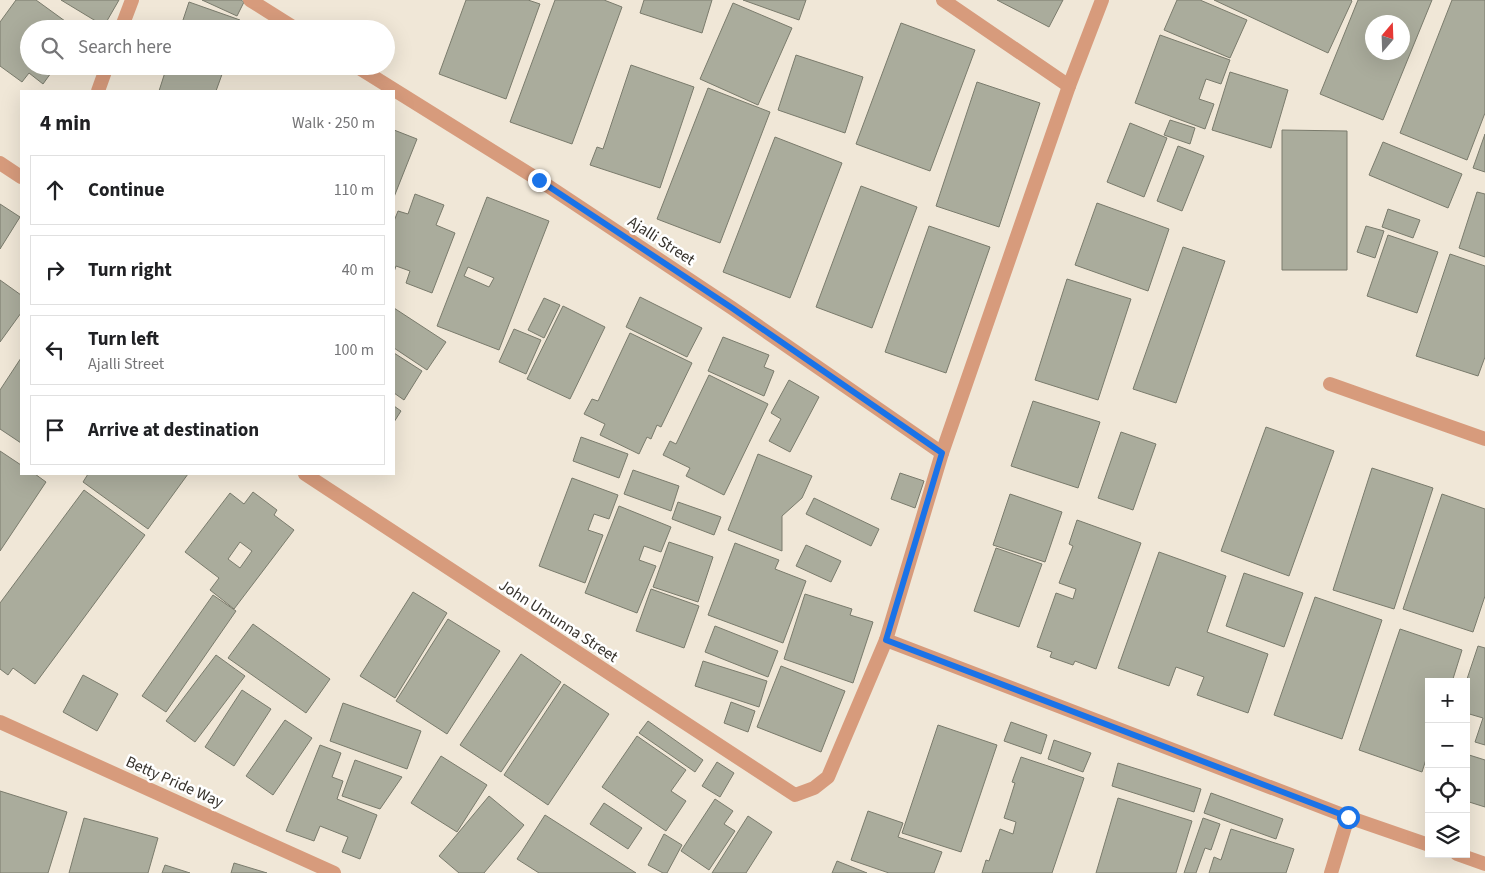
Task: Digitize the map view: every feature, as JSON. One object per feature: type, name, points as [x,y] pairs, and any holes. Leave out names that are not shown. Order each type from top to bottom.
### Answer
[{"type":"street","points":[[124,20],[132,0]]},
{"type":"street","points":[[250,0],[282,20]]},
{"type":"street","points":[[943,0],[1068,86]]},
{"type":"street","points":[[1102,0],[1068,86],[942,453],[886,640],[1348,817],[1425,843]]},
{"type":"street","points":[[98,90],[104,75]]},
{"type":"street","name":"Ajalli Street","points":[[370,75],[395,90]]},
{"type":"street","name":"Ajalli Street","points":[[395,90],[539,180],[732,308],[942,453]]},
{"type":"street","points":[[0,163],[20,177]]},
{"type":"street","points":[[1330,384],[1485,439]]},
{"type":"street","name":"John Umunna Street","points":[[307,475],[795,794],[814,788],[828,777],[886,640]]},
{"type":"street","name":"Betty Pride Way","points":[[0,722],[334,873]]},
{"type":"street","points":[[1331,873],[1348,817]]},
{"type":"street","points":[[1468,858],[1485,864]]},
{"type":"building","points":[[16,0],[36,0],[64,20],[20,20],[20,75],[27,75],[22,82],[0,66],[0,22]]},
{"type":"building","points":[[61,0],[119,0],[107,20],[94,20]]},
{"type":"building","points":[[202,0],[241,0],[244,2],[237,16]]},
{"type":"building","points":[[466,0],[528,0],[540,4],[506,99],[439,74]]},
{"type":"building","points":[[555,0],[604,0],[622,7],[572,144],[510,122]]},
{"type":"building","points":[[644,0],[712,0],[702,33],[640,13]]},
{"type":"building","points":[[743,0],[806,0],[799,20]]},
{"type":"building","points":[[997,0],[1063,0],[1049,27]]},
{"type":"building","points":[[1177,0],[1200,0],[1247,20],[1230,58],[1164,30]]},
{"type":"building","points":[[1214,0],[1351,0],[1352,1],[1328,53]]},
{"type":"building","points":[[1358,0],[1432,0],[1410,54],[1410,15],[1365,15],[1365,60],[1408,60],[1383,120],[1320,94]]},
{"type":"building","points":[[1452,0],[1485,0],[1485,113],[1467,160],[1400,133]]},
{"type":"building","points":[[189,2],[240,20],[183,20]]},
{"type":"building","points":[[733,3],[792,28],[758,105],[700,79]]},
{"type":"building","points":[[901,23],[975,50],[930,171],[856,144]]},
{"type":"building","points":[[1160,35],[1230,60],[1221,84],[1206,79],[1199,99],[1214,104],[1205,129],[1135,103]]},
{"type":"building","points":[[796,55],[863,77],[845,133],[778,110]]},
{"type":"building","points":[[631,65],[694,87],[660,188],[590,165],[597,147],[603,149]]},
{"type":"building","points":[[1230,72],[1288,90],[1271,148],[1212,130]]},
{"type":"building","points":[[32,75],[50,75],[43,84]]},
{"type":"building","points":[[164,75],[222,75],[216,90],[159,90]]},
{"type":"building","points":[[977,82],[1040,103],[999,227],[936,206]]},
{"type":"building","points":[[708,88],[770,112],[720,243],[657,219]]},
{"type":"building","points":[[1170,120],[1195,128],[1190,144],[1164,135]]},
{"type":"building","points":[[1130,123],[1167,138],[1144,197],[1107,182]]},
{"type":"building","points":[[395,130],[417,139],[395,194]]},
{"type":"building","points":[[1282,130],[1347,131],[1347,270],[1282,270]]},
{"type":"building","points":[[1485,134],[1485,172],[1473,168]]},
{"type":"building","points":[[775,137],[842,163],[790,298],[723,272]]},
{"type":"building","points":[[1383,142],[1462,174],[1448,208],[1369,175]]},
{"type":"building","points":[[1178,146],[1204,156],[1182,211],[1157,201]]},
{"type":"building","points":[[861,186],[917,207],[872,328],[816,307]]},
{"type":"building","points":[[1477,192],[1485,194],[1485,257],[1459,248]]},
{"type":"building","points":[[415,194],[444,205],[436,225],[455,233],[432,293],[406,283],[410,271],[396,266],[395,269],[395,218],[398,211],[408,214]]},
{"type":"building","points":[[487,197],[549,221],[499,350],[437,326]],"holes":[[[468,267],[494,278],[489,287],[464,276]]]},
{"type":"building","points":[[1097,203],[1169,229],[1148,291],[1075,265]]},
{"type":"building","points":[[0,204],[20,217],[0,249]]},
{"type":"building","points":[[1388,209],[1420,220],[1413,238],[1382,227]]},
{"type":"building","points":[[929,226],[990,247],[946,373],[885,352]]},
{"type":"building","points":[[1366,226],[1384,231],[1375,258],[1357,252]]},
{"type":"building","points":[[1388,235],[1438,252],[1417,313],[1367,296]]},
{"type":"building","points":[[1183,247],[1225,261],[1176,403],[1133,389]]},
{"type":"building","points":[[1450,254],[1485,266],[1485,357],[1478,376],[1416,356]]},
{"type":"building","points":[[1067,279],[1131,299],[1098,400],[1035,380]]},
{"type":"building","points":[[0,280],[20,294],[20,314],[0,342]]},
{"type":"building","points":[[640,297],[702,328],[687,357],[626,327]]},
{"type":"building","points":[[544,298],[560,305],[544,338],[528,330]]},
{"type":"building","points":[[563,306],[605,327],[570,399],[527,379]]},
{"type":"building","points":[[395,309],[446,342],[427,370],[395,349]]},
{"type":"building","points":[[514,329],[541,340],[526,374],[499,362]]},
{"type":"building","points":[[630,333],[692,363],[661,427],[657,425],[651,439],[647,437],[639,454],[600,435],[605,424],[584,414],[592,399],[598,401]]},
{"type":"building","points":[[723,337],[769,355],[764,367],[774,371],[764,396],[708,371]]},
{"type":"building","points":[[395,354],[422,371],[404,400],[395,394]]},
{"type":"building","points":[[20,360],[20,442],[0,429],[0,390]]},
{"type":"building","points":[[709,375],[768,404],[724,495],[686,476],[690,468],[663,455],[670,441],[676,444]]},
{"type":"building","points":[[789,380],[819,397],[790,452],[769,441],[781,419],[771,413]]},
{"type":"building","points":[[1033,401],[1100,422],[1078,488],[1011,466]]},
{"type":"building","points":[[395,407],[401,411],[395,420]]},
{"type":"building","points":[[1266,427],[1334,451],[1289,576],[1221,551]]},
{"type":"building","points":[[1121,432],[1156,444],[1133,510],[1098,498]]},
{"type":"building","points":[[581,437],[628,454],[619,478],[573,461]]},
{"type":"building","points":[[0,451],[20,464],[20,475],[36,475],[46,482],[0,551]]},
{"type":"building","points":[[758,454],[812,476],[802,498],[782,516],[782,551],[728,530]]},
{"type":"building","points":[[1372,468],[1433,488],[1394,609],[1333,590]]},
{"type":"building","points":[[633,470],[679,486],[671,511],[624,494]]},
{"type":"building","points":[[900,473],[924,481],[915,508],[891,499]]},
{"type":"building","points":[[87,475],[187,475],[148,529],[83,482]]},
{"type":"building","points":[[572,478],[618,495],[609,519],[594,514],[588,530],[603,535],[585,583],[539,566]]},
{"type":"building","points":[[84,490],[145,535],[35,684],[13,668],[8,675],[0,669],[0,603]]},
{"type":"building","points":[[253,492],[277,510],[274,515],[294,530],[234,609],[210,590],[219,578],[185,552],[230,493],[244,504]],"holes":[[[240,542],[252,551],[240,568],[228,559]]]},
{"type":"building","points":[[1010,494],[1062,512],[1045,562],[993,545]]},
{"type":"building","points":[[1442,494],[1485,509],[1485,596],[1473,632],[1403,609]]},
{"type":"building","points":[[814,498],[879,529],[871,546],[806,514]]},
{"type":"building","points":[[678,502],[721,517],[714,535],[672,519]]},
{"type":"building","points":[[619,506],[671,527],[661,552],[644,546],[639,560],[656,566],[637,613],[585,593]]},
{"type":"building","points":[[1077,520],[1141,543],[1096,669],[1075,661],[1073,665],[1050,657],[1052,652],[1037,647],[1056,593],[1073,599],[1076,589],[1059,583],[1073,546],[1069,544]]},
{"type":"building","points":[[669,542],[713,557],[698,602],[653,587]]},
{"type":"building","points":[[735,543],[779,560],[775,569],[806,581],[783,643],[708,615]]},
{"type":"building","points":[[806,545],[841,561],[831,582],[796,566]]},
{"type":"building","points":[[996,548],[1042,564],[1019,627],[974,611]]},
{"type":"building","points":[[1159,552],[1226,576],[1207,632],[1268,654],[1248,713],[1197,695],[1204,677],[1176,667],[1169,686],[1118,668]]},
{"type":"building","points":[[1244,573],[1303,593],[1284,647],[1226,626]]},
{"type":"building","points":[[651,589],[699,606],[684,648],[636,631]]},
{"type":"building","points":[[413,592],[447,613],[395,698],[360,676]]},
{"type":"building","points":[[805,594],[852,609],[850,615],[873,622],[853,683],[784,659]]},
{"type":"building","points":[[213,595],[236,611],[166,712],[142,696]]},
{"type":"building","points":[[1315,597],[1382,620],[1342,739],[1274,715]]},
{"type":"building","points":[[448,619],[500,651],[447,734],[396,701]]},
{"type":"building","points":[[253,624],[330,679],[306,713],[228,658]]},
{"type":"building","points":[[715,626],[778,651],[768,677],[705,652]]},
{"type":"building","points":[[1400,629],[1462,650],[1453,678],[1425,678],[1425,763],[1422,772],[1359,750]]},
{"type":"building","points":[[1478,646],[1485,648],[1485,745],[1475,742],[1483,718],[1470,714],[1470,678],[1467,678]]},
{"type":"building","points":[[521,654],[561,682],[501,772],[460,745]]},
{"type":"building","points":[[216,655],[245,676],[195,742],[166,721]]},
{"type":"building","points":[[703,661],[767,681],[759,707],[695,686]]},
{"type":"building","points":[[781,666],[845,691],[821,752],[757,727]]},
{"type":"building","points":[[83,675],[118,694],[97,731],[63,712]]},
{"type":"building","points":[[564,684],[609,714],[548,805],[504,775]]},
{"type":"building","points":[[242,690],[271,709],[234,766],[205,747]]},
{"type":"building","points":[[731,702],[755,711],[748,732],[724,723]]},
{"type":"building","points":[[343,703],[421,731],[407,769],[330,741]]},
{"type":"building","points":[[285,720],[312,738],[273,795],[246,776]]},
{"type":"building","points":[[648,721],[703,760],[695,772],[639,733]]},
{"type":"building","points":[[1011,722],[1047,735],[1041,754],[1004,741]]},
{"type":"building","points":[[938,725],[997,745],[961,852],[902,833]]},
{"type":"building","points":[[637,736],[686,770],[671,791],[686,801],[666,831],[602,787]]},
{"type":"building","points":[[1054,740],[1091,753],[1083,772],[1048,759]]},
{"type":"building","points":[[320,745],[341,753],[332,777],[343,781],[337,799],[377,815],[360,859],[342,852],[348,837],[320,826],[314,841],[286,831]]},
{"type":"building","points":[[1470,755],[1485,760],[1485,807],[1470,802]]},
{"type":"building","points":[[441,756],[487,785],[457,832],[411,803]]},
{"type":"building","points":[[1021,757],[1084,778],[1052,873],[982,873],[986,860],[989,861],[1000,829],[1013,834],[1016,822],[1004,818],[1015,783],[1012,782]]},
{"type":"building","points":[[355,760],[402,777],[380,809],[342,796]]},
{"type":"building","points":[[717,762],[734,773],[720,797],[702,786]]},
{"type":"building","points":[[1118,763],[1201,789],[1194,812],[1112,786]]},
{"type":"building","points":[[0,791],[67,812],[48,873],[0,873]]},
{"type":"building","points":[[1211,793],[1283,819],[1276,839],[1204,813]]},
{"type":"building","points":[[489,796],[524,825],[484,873],[459,873],[439,856]]},
{"type":"building","points":[[1118,798],[1192,821],[1176,873],[1096,873]]},
{"type":"building","points":[[715,799],[733,811],[724,824],[735,831],[709,870],[681,851]]},
{"type":"building","points":[[604,803],[642,828],[628,849],[590,824]]},
{"type":"building","points":[[868,811],[903,823],[898,837],[942,852],[934,873],[889,873],[851,860]]},
{"type":"building","points":[[545,815],[636,873],[539,873],[517,859]]},
{"type":"building","points":[[748,816],[772,832],[746,873],[712,873]]},
{"type":"building","points":[[84,818],[158,838],[148,873],[69,873]]},
{"type":"building","points":[[1203,818],[1220,824],[1211,850],[1205,848],[1196,873],[1184,873]]},
{"type":"building","points":[[1231,829],[1294,849],[1286,873],[1209,873],[1214,857],[1221,860]]},
{"type":"building","points":[[664,834],[682,845],[667,873],[663,873],[648,865]]},
{"type":"building","points":[[837,861],[867,873],[832,873]]},
{"type":"building","points":[[234,863],[267,873],[231,873]]},
{"type":"building","points":[[165,865],[190,873],[162,873]]},
{"type":"route","points":[[539,180],[732,308],[942,453],[886,640],[1348,817]]}]
